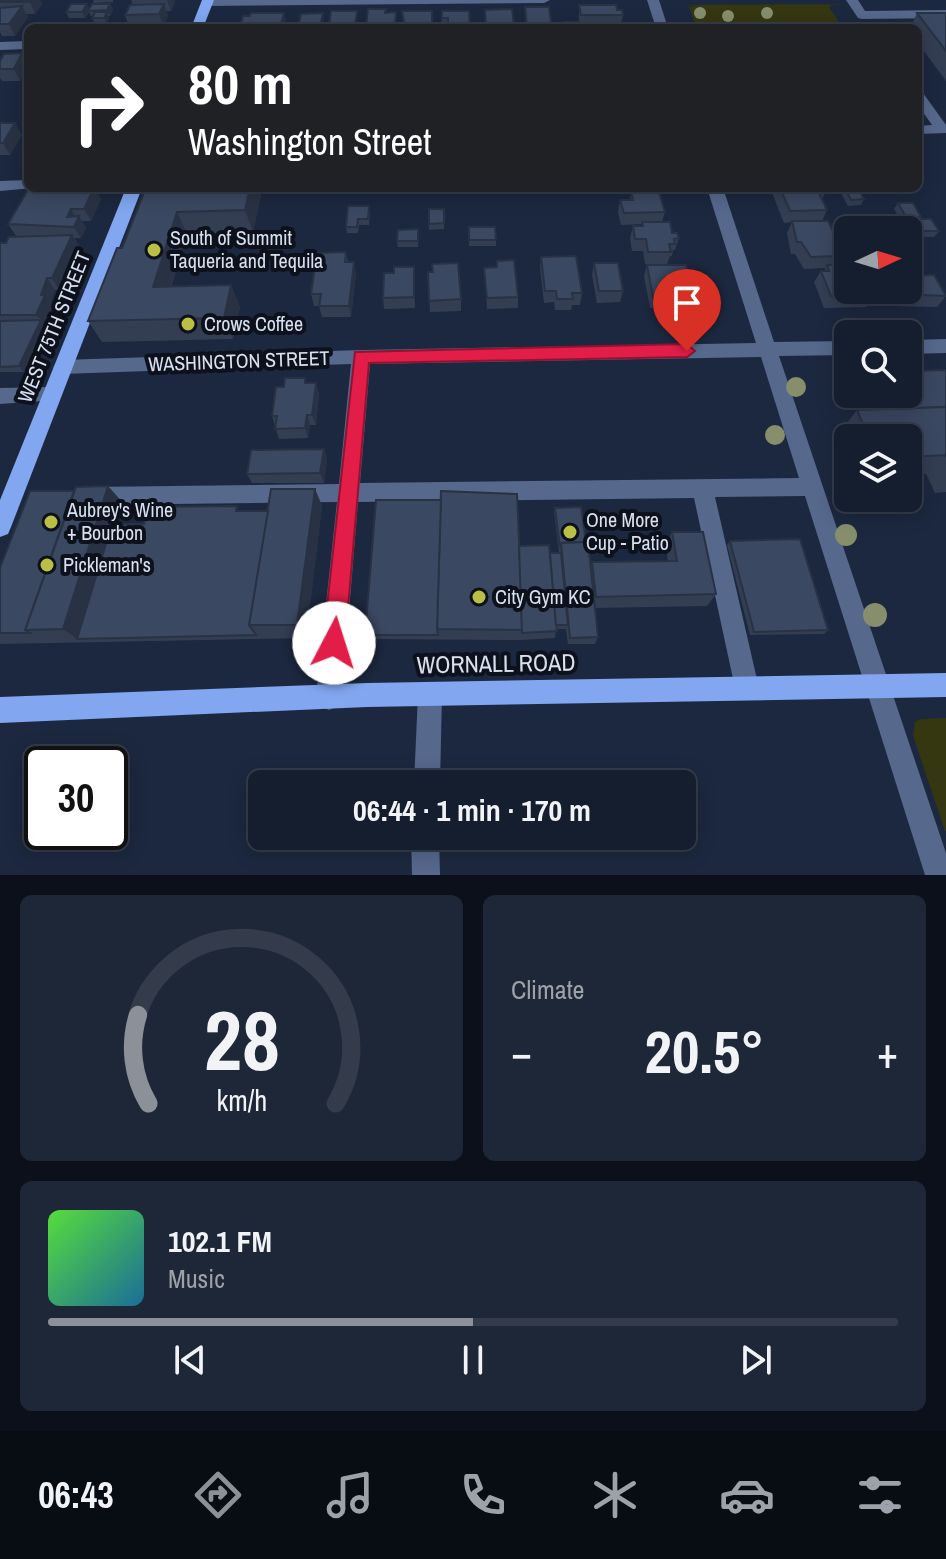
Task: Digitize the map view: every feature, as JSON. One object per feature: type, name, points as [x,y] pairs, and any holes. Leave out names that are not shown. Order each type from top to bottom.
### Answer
[{"type":"main road","points":[[199,24],[208,2]]},
{"type":"main road","name":"WEST 75TH STREET","points":[[0,527],[132,192]]},
{"type":"main road","name":"WORNALL ROAD","points":[[0,710],[430,694],[946,685]]},
{"type":"street","points":[[208,2],[544,0]]},
{"type":"street","points":[[653,0],[661,24]]},
{"type":"street","points":[[852,0],[868,24]]},
{"type":"street","points":[[862,15],[946,14]]},
{"type":"street","points":[[0,46],[24,45]]},
{"type":"street","points":[[922,101],[944,129]]},
{"type":"street","points":[[922,130],[944,129]]},
{"type":"street","points":[[0,186],[24,185]]},
{"type":"street","points":[[716,192],[939,875]]},
{"type":"street","points":[[922,347],[946,346]]},
{"type":"street","name":"WASHINGTON STREET","points":[[62,367],[361,357],[834,348]]},
{"type":"street","points":[[329,697],[361,357]]},
{"type":"street","points":[[0,396],[50,395]]},
{"type":"street","points":[[74,496],[813,487]]},
{"type":"street","points":[[702,488],[747,688]]},
{"type":"street","points":[[12,497],[42,497]]},
{"type":"street","points":[[427,770],[430,694]]},
{"type":"street","points":[[425,850],[426,875]]},
{"type":"green space","points":[[833,4],[829,7],[840,24],[695,24],[689,7],[700,6],[681,5]]},
{"type":"green space","points":[[946,718],[945,831],[913,736],[915,722],[920,719]]},
{"type":"building","points":[[0,0],[31,0],[0,2]]},
{"type":"building","points":[[71,4],[87,4],[82,12],[66,12]]},
{"type":"building","points":[[92,4],[110,4],[107,10],[88,11]]},
{"type":"building","points":[[164,4],[159,14],[125,15],[130,5]]},
{"type":"building","points":[[579,5],[616,5],[623,15],[581,15]]},
{"type":"building","points":[[22,6],[9,24],[0,24],[0,8]]},
{"type":"building","points":[[525,7],[549,7],[551,24],[527,24]]},
{"type":"building","points":[[368,9],[396,12],[395,24],[366,24]]},
{"type":"building","points":[[512,9],[514,24],[486,24],[485,10]]},
{"type":"building","points":[[331,11],[357,11],[355,24],[329,24]]},
{"type":"building","points":[[402,11],[432,11],[432,24],[404,24]]},
{"type":"building","points":[[442,11],[469,11],[470,24],[448,24],[448,18],[442,18]]},
{"type":"building","points":[[95,12],[107,12],[104,18],[92,18]]},
{"type":"building","points":[[251,13],[284,13],[281,24],[241,24],[243,16],[250,16]]},
{"type":"building","points":[[323,13],[321,24],[299,24],[301,14]]},
{"type":"building","points":[[917,13],[946,13],[946,51]]},
{"type":"building","points":[[22,53],[14,69],[0,69],[4,54]]},
{"type":"building","points":[[0,123],[15,123],[3,143],[0,143]]},
{"type":"building","points":[[27,192],[92,192],[84,209],[71,209],[67,217],[79,216],[74,227],[8,224]]},
{"type":"building","points":[[144,192],[249,192],[245,210],[177,212],[153,287],[231,285],[224,318],[88,321],[117,248],[122,248]]},
{"type":"building","points":[[631,192],[659,192],[665,212],[624,213],[620,200],[633,200]]},
{"type":"building","points":[[782,192],[818,192],[827,210],[790,211]]},
{"type":"building","points":[[847,192],[860,192],[864,199],[851,200]]},
{"type":"building","points":[[898,203],[913,203],[920,216],[905,216]]},
{"type":"building","points":[[348,206],[369,206],[368,219],[358,219],[357,227],[346,227]]},
{"type":"building","points":[[429,209],[444,209],[444,223],[429,224]]},
{"type":"building","points":[[922,219],[931,219],[939,231],[922,231]]},
{"type":"building","points":[[792,221],[828,221],[834,233],[834,256],[811,257],[801,242],[797,242]]},
{"type":"building","points":[[642,222],[670,222],[672,233],[677,233],[679,238],[674,239],[675,244],[669,244],[671,252],[648,252],[646,239],[635,239],[633,226],[643,226]]},
{"type":"building","points":[[469,227],[495,227],[496,240],[469,240]]},
{"type":"building","points":[[418,229],[418,241],[397,241],[398,230]]},
{"type":"building","points":[[72,235],[52,278],[47,278],[41,295],[45,295],[36,315],[0,315],[0,243],[6,243],[9,237]]},
{"type":"building","points":[[346,252],[345,262],[354,262],[349,306],[319,306],[321,294],[311,294],[317,253]]},
{"type":"building","points":[[576,256],[582,293],[572,293],[573,299],[557,299],[556,291],[545,291],[541,257]]},
{"type":"building","points":[[514,260],[518,297],[487,298],[484,268],[497,267],[497,261]]},
{"type":"building","points":[[458,263],[461,299],[429,301],[428,272],[433,272],[432,264]]},
{"type":"building","points":[[594,263],[618,263],[623,291],[599,291]]},
{"type":"building","points":[[647,265],[686,265],[694,297],[653,297]]},
{"type":"building","points":[[827,265],[834,265],[834,296],[831,296],[821,271],[829,271]]},
{"type":"building","points":[[394,267],[414,267],[414,297],[383,298],[384,273],[394,273]]},
{"type":"building","points":[[922,275],[934,275],[946,296],[922,295]]},
{"type":"building","points":[[41,320],[19,366],[0,367],[0,321]]},
{"type":"building","points":[[946,370],[946,407],[922,408],[922,371]]},
{"type":"building","points":[[285,378],[305,378],[305,383],[316,383],[312,415],[307,415],[305,428],[275,429],[277,416],[272,416],[276,387],[284,387]]},
{"type":"building","points":[[946,407],[946,457],[922,456],[922,424],[863,424],[857,410],[922,408]]},
{"type":"building","points":[[869,408],[921,408],[870,410]]},
{"type":"building","points":[[324,449],[320,473],[247,474],[251,450]]},
{"type":"building","points":[[108,486],[63,629],[25,630],[76,487]]},
{"type":"building","points":[[271,489],[315,489],[297,625],[249,625]]},
{"type":"building","points":[[30,491],[74,491],[25,630],[30,633],[0,633],[0,568]]},
{"type":"building","name":"City Gym KC","points":[[441,491],[517,494],[523,630],[437,629]]},
{"type":"building","points":[[376,500],[441,500],[438,635],[365,635]]},
{"type":"building","points":[[237,506],[236,511],[268,511],[249,625],[256,635],[77,639],[112,524],[144,524],[148,507]]},
{"type":"building","name":"One More Cup - Patio","points":[[581,507],[586,542],[561,543],[560,547],[555,508]]},
{"type":"building","points":[[672,532],[703,532],[716,594],[596,597],[592,562],[677,561]]},
{"type":"building","points":[[800,539],[828,630],[754,632],[730,541]]},
{"type":"building","points":[[588,542],[598,637],[570,638],[561,543]]},
{"type":"building","points":[[549,545],[557,631],[522,633],[519,546]]},
{"type":"building","points":[[550,553],[561,553],[568,625],[556,625]]},
{"type":"place","name":"South of Summit Taqueria and Tequila","points":[[154,250]]},
{"type":"place","name":"Crows Coffee","points":[[188,324]]},
{"type":"place","name":"Aubrey's Wine + Bourbon","points":[[51,522]]},
{"type":"place","name":"One More Cup - Patio","points":[[570,532]]},
{"type":"place","name":"Pickleman's","points":[[47,565]]},
{"type":"place","name":"City Gym KC","points":[[479,597]]},
{"type":"route","points":[[334,643],[361,357],[687,351]]}]
